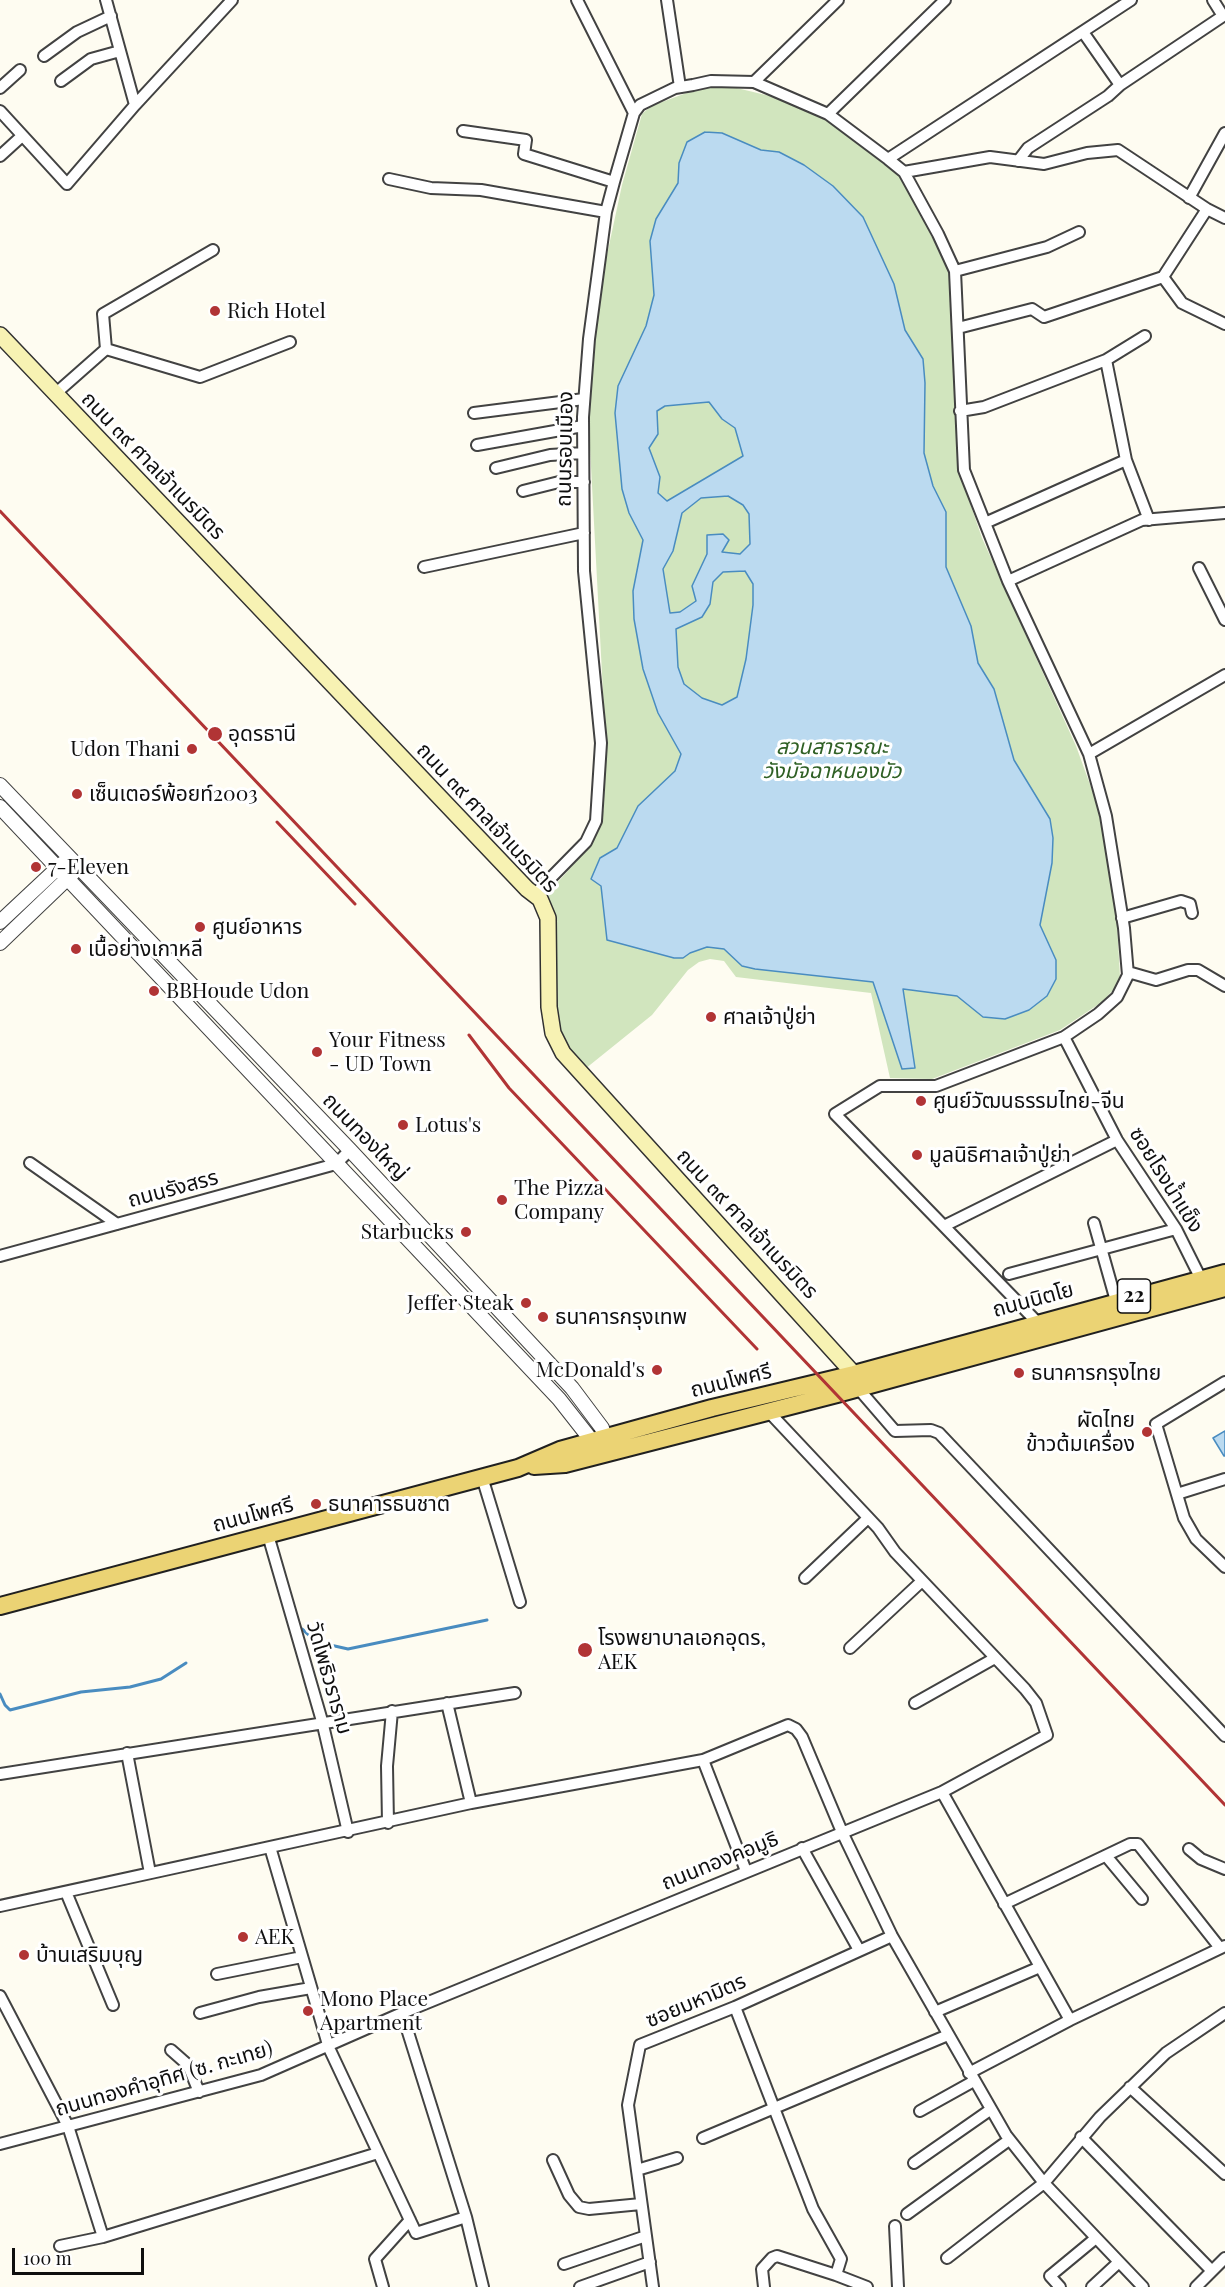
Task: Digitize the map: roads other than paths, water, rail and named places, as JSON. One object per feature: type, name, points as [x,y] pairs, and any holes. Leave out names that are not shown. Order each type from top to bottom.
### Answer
[{"type":"main road","name":"ถนน ๓๙ ศาลเจ้าเนรมิตร","points":[[0,335],[546,909],[549,1007],[553,1033],[563,1053],[855,1380]]},
{"type":"main road","name":"ถนนนิตโย","points":[[855,1380],[1043,1326],[1116,1301],[1225,1273]]},
{"type":"main road","name":"ถนนนิตโย","points":[[1043,1326],[1225,1288]]},
{"type":"main road","name":"ถนนโพศรี","points":[[0,1606],[518,1468],[560,1450],[645,1442],[768,1411],[855,1380]]},
{"type":"main road","name":"ถนนโพศรี","points":[[518,1468],[565,1464],[601,1447],[732,1403],[855,1380]]},
{"type":"main road","points":[[565,1464],[574,1465],[604,1457],[645,1442]]},
{"type":"street","points":[[106,0],[135,105]]},
{"type":"street","points":[[0,111],[67,184],[135,105],[232,0]]},
{"type":"street","points":[[577,0],[634,113],[640,105],[680,87],[711,81],[754,82],[828,114],[904,172],[923,204],[954,271],[964,470],[1008,580],[1089,754],[1106,816],[1128,972],[1117,997],[1098,1014],[1064,1037],[936,1086],[880,1086],[835,1114],[1043,1326]]},
{"type":"street","points":[[667,0],[680,87]]},
{"type":"street","points":[[828,114],[945,0]]},
{"type":"street","points":[[888,159],[1131,0]]},
{"type":"street","points":[[1018,161],[1028,148],[1223,16],[1212,0]]},
{"type":"street","points":[[754,82],[833,1]]},
{"type":"street","points":[[44,56],[77,32],[111,16]]},
{"type":"street","points":[[1083,32],[1120,85]]},
{"type":"street","points":[[61,81],[91,59],[120,51]]},
{"type":"street","points":[[0,88],[20,70]]},
{"type":"street","name":"ถนนรอบเมือง","points":[[534,895],[586,842],[596,821],[601,743],[584,571],[584,399],[589,339],[606,212],[634,113]]},
{"type":"street","points":[[463,130],[526,140],[524,154],[614,182]]},
{"type":"street","points":[[1189,198],[1225,133]]},
{"type":"street","points":[[0,156],[22,136]]},
{"type":"street","points":[[904,172],[990,157],[1044,164],[1087,153],[1118,150],[1207,210],[1225,218]]},
{"type":"street","points":[[389,179],[431,188],[492,191],[606,212]]},
{"type":"street","points":[[958,328],[1032,309],[1044,316],[1163,277],[1207,210]]},
{"type":"street","points":[[954,271],[1047,247],[1079,232]]},
{"type":"street","points":[[106,350],[103,314],[213,250]]},
{"type":"street","points":[[1163,277],[1182,303],[1225,324]]},
{"type":"street","points":[[960,411],[984,407],[1106,360],[1145,336]]},
{"type":"street","points":[[106,350],[201,378],[290,342]]},
{"type":"street","points":[[55,394],[106,350]]},
{"type":"street","points":[[1106,360],[1126,460],[1149,520]]},
{"type":"street","points":[[474,413],[584,399]]},
{"type":"street","points":[[477,445],[583,426]]},
{"type":"street","points":[[496,468],[550,455],[583,453]]},
{"type":"street","points":[[985,523],[1126,460]]},
{"type":"street","points":[[523,491],[559,482],[584,482]]},
{"type":"street","points":[[1008,580],[1142,520],[1225,513]]},
{"type":"street","points":[[424,567],[584,533]]},
{"type":"street","points":[[1199,568],[1225,620]]},
{"type":"street","points":[[1089,754],[1225,675]]},
{"type":"street","name":"ถนนทองใหญ่","points":[[0,785],[350,1150],[572,1388],[602,1428],[601,1447]]},
{"type":"street","name":"ถนนทองใหญ่","points":[[0,807],[601,1447]]},
{"type":"street","points":[[0,922],[74,863]]},
{"type":"street","points":[[0,943],[62,874]]},
{"type":"street","points":[[1122,918],[1181,901],[1190,904],[1192,913]]},
{"type":"street","points":[[1128,972],[1156,980],[1188,970],[1198,970],[1225,986]]},
{"type":"street","name":"ซอยโรงน้ำแข็ง","points":[[1064,1037],[1117,1140],[1176,1229],[1201,1279]]},
{"type":"street","points":[[946,1225],[1117,1140]]},
{"type":"street","name":"ถนนรังสรร","points":[[0,1256],[336,1164],[350,1150]]},
{"type":"street","points":[[30,1163],[117,1224]]},
{"type":"street","points":[[1094,1223],[1116,1301]]},
{"type":"street","points":[[1009,1274],[1176,1229]]},
{"type":"street","points":[[855,1380],[895,1431],[931,1430],[939,1433],[1225,1736]]},
{"type":"street","points":[[1225,1382],[1156,1424],[1184,1518],[1196,1539],[1221,1556],[1225,1566]]},
{"type":"street","points":[[559,1400],[572,1388]]},
{"type":"street","points":[[768,1411],[995,1658],[915,1703]]},
{"type":"street","points":[[482,1477],[520,1602]]},
{"type":"street","points":[[1177,1494],[1225,1479]]},
{"type":"street","points":[[805,1578],[868,1518]]},
{"type":"street","name":"วัดโพธิวราราม","points":[[268,1535],[322,1721],[348,1832]]},
{"type":"street","points":[[850,1648],[922,1581]]},
{"type":"street","name":"ถนนทองคอมูธิ","points":[[402,2013],[942,1792],[1047,1735],[1036,1703],[995,1658]]},
{"type":"street","points":[[0,1774],[322,1721],[515,1693]]},
{"type":"street","points":[[447,1703],[471,1803]]},
{"type":"street","points":[[388,1823],[387,1766],[392,1711]]},
{"type":"street","points":[[0,1906],[348,1832],[471,1803],[703,1760],[788,1725],[796,1729],[802,1737],[842,1832],[892,1936],[990,2110],[1009,2140],[1044,2183],[1143,2287]]},
{"type":"street","points":[[127,1753],[150,1873]]},
{"type":"street","points":[[703,1760],[746,1871]]},
{"type":"street","points":[[942,1792],[1070,2020]]},
{"type":"street","points":[[920,2111],[972,2077],[1070,2020],[1222,1947],[1138,1844],[1130,1844],[1107,1857],[1004,1904]]},
{"type":"street","points":[[270,1847],[329,2048],[416,2233],[466,2217]]},
{"type":"street","points":[[802,1848],[859,1950]]},
{"type":"street","points":[[1189,1849],[1201,1859],[1225,1869]]},
{"type":"street","points":[[1107,1857],[1142,1899]]},
{"type":"street","points":[[66,1892],[113,2005]]},
{"type":"street","name":"ซอยมหามิตร","points":[[653,2287],[628,2105],[640,2045],[735,2007],[892,1936]]},
{"type":"street","points":[[217,1974],[302,1957]]},
{"type":"street","points":[[935,2012],[1040,1967]]},
{"type":"street","points":[[200,2013],[259,1997],[311,1988]]},
{"type":"street","points":[[0,1996],[68,2126],[103,2237]]},
{"type":"street","points":[[735,2007],[813,2209],[841,2259],[836,2275]]},
{"type":"street","points":[[402,2013],[466,2217],[483,2287]]},
{"type":"street","name":"ถนนทองคำอุทิศ (ซ. กะเทย)","points":[[0,2145],[261,2075],[329,2048],[402,2013]]},
{"type":"street","points":[[946,2258],[1044,2183],[1081,2137],[1166,2053],[1225,2013]]},
{"type":"street","points":[[703,2138],[948,2035]]},
{"type":"street","points":[[171,2050],[188,2065],[199,2092]]},
{"type":"street","points":[[1130,2087],[1225,2174]]},
{"type":"street","points":[[914,2163],[990,2110]]},
{"type":"street","points":[[1081,2137],[1212,2271]]},
{"type":"street","points":[[908,2214],[1009,2140]]},
{"type":"street","points":[[60,2246],[103,2237],[378,2153]]},
{"type":"street","points":[[637,2170],[677,2158]]},
{"type":"street","points":[[553,2160],[568,2194],[579,2207],[589,2209],[641,2204]]},
{"type":"street","points":[[383,2287],[375,2259],[410,2220]]},
{"type":"street","points":[[896,2226],[898,2287]]},
{"type":"street","points":[[564,2264],[646,2236]]},
{"type":"street","points":[[1060,2287],[1050,2276],[1096,2238]]},
{"type":"street","points":[[764,2287],[762,2269],[767,2260],[777,2256],[867,2287]]},
{"type":"street","points":[[1196,2287],[1225,2258]]},
{"type":"street","points":[[580,2287],[650,2262]]},
{"type":"street","points":[[1092,2287],[1119,2262]]},
{"type":"water","name":"สวนสาธารณะ วังมัจฉาหนองบัว","points":[[705,132],[722,133],[761,150],[779,152],[804,165],[833,186],[863,217],[894,284],[905,330],[923,359],[924,453],[933,486],[946,512],[946,567],[971,626],[978,663],[994,689],[1014,760],[1050,819],[1053,838],[1052,863],[1040,925],[1056,960],[1056,979],[1047,996],[1029,1010],[1005,1019],[983,1017],[957,996],[903,989],[915,1068],[902,1069],[873,982],[755,969],[742,966],[724,949],[707,947],[683,958],[674,958],[607,940],[601,886],[591,879],[600,858],[617,848],[638,806],[675,771],[681,754],[658,713],[643,669],[634,619],[633,591],[643,540],[629,513],[622,489],[615,413],[618,386],[646,326],[654,295],[650,241],[656,219],[678,183],[679,163],[687,142]],"holes":[[[709,402],[722,419],[735,428],[743,456],[667,501],[658,493],[660,477],[649,448],[658,434],[657,411],[665,406]],[[728,496],[743,505],[749,514],[750,544],[740,554],[722,552],[729,540],[723,534],[707,535],[707,554],[692,586],[696,601],[680,612],[670,613],[663,569],[673,551],[682,513],[701,498]],[[745,571],[753,584],[753,605],[746,659],[737,697],[722,705],[702,698],[684,684],[678,667],[676,629],[702,617],[710,604],[713,582],[723,572]]]},
{"type":"water","points":[[1225,1431],[1225,1456],[1224,1456],[1213,1438]]},
{"type":"waterway","points":[[302,1629],[317,1642],[348,1649],[487,1620]]},
{"type":"waterway","points":[[0,1694],[10,1710],[81,1692],[130,1687],[161,1679],[186,1663]]},
{"type":"railway","points":[[0,511],[1225,1805]]},
{"type":"railway","points":[[277,822],[355,904]]},
{"type":"railway","points":[[469,1035],[509,1088],[757,1349]]},
{"type":"place","name":"Rich Hotel","points":[[215,311]]},
{"type":"place","name":"อุดรธานี","points":[[215,734]]},
{"type":"place","name":"Udon Thani","points":[[192,749]]},
{"type":"place","name":"เซ็นเตอร์พ้อยท์2003","points":[[77,794]]},
{"type":"place","name":"7-Eleven","points":[[36,867]]},
{"type":"place","name":"ศูนย์อาหาร","points":[[200,927]]},
{"type":"place","name":"เนื้อย่างเกาหลี","points":[[76,949]]},
{"type":"place","name":"BBHoude Udon","points":[[154,991]]},
{"type":"place","name":"ศาลเจ้าปู่ย่า","points":[[711,1017]]},
{"type":"place","name":"Your Fitness - UD Town","points":[[317,1052]]},
{"type":"place","name":"ศูนย์วัฒนธรรมไทย-จีน","points":[[921,1101]]},
{"type":"place","name":"Lotus's","points":[[403,1125]]},
{"type":"place","name":"มูลนิธิศาลเจ้าปู่ย่า","points":[[917,1155]]},
{"type":"place","name":"The Pizza Company","points":[[502,1200]]},
{"type":"place","name":"Starbucks","points":[[466,1232]]},
{"type":"place","name":"Jeffer Steak","points":[[526,1303]]},
{"type":"place","name":"ธนาคารกรุงเทพ","points":[[543,1317]]},
{"type":"place","name":"McDonald's","points":[[657,1370]]},
{"type":"place","name":"ธนาคารกรุงไทย","points":[[1019,1373]]},
{"type":"place","name":"ผัดไทย ข้าวต้มเครื่อง","points":[[1147,1432]]},
{"type":"place","name":"ธนาคารธนชาต","points":[[316,1504]]},
{"type":"place","name":"โรงพยาบาลเอกอุดร, AEK","points":[[585,1650]]},
{"type":"place","name":"AEK","points":[[243,1937]]},
{"type":"place","name":"บ้านเสริมบุญ","points":[[24,1955]]},
{"type":"place","name":"Mono Place Apartment","points":[[308,2011]]}]
